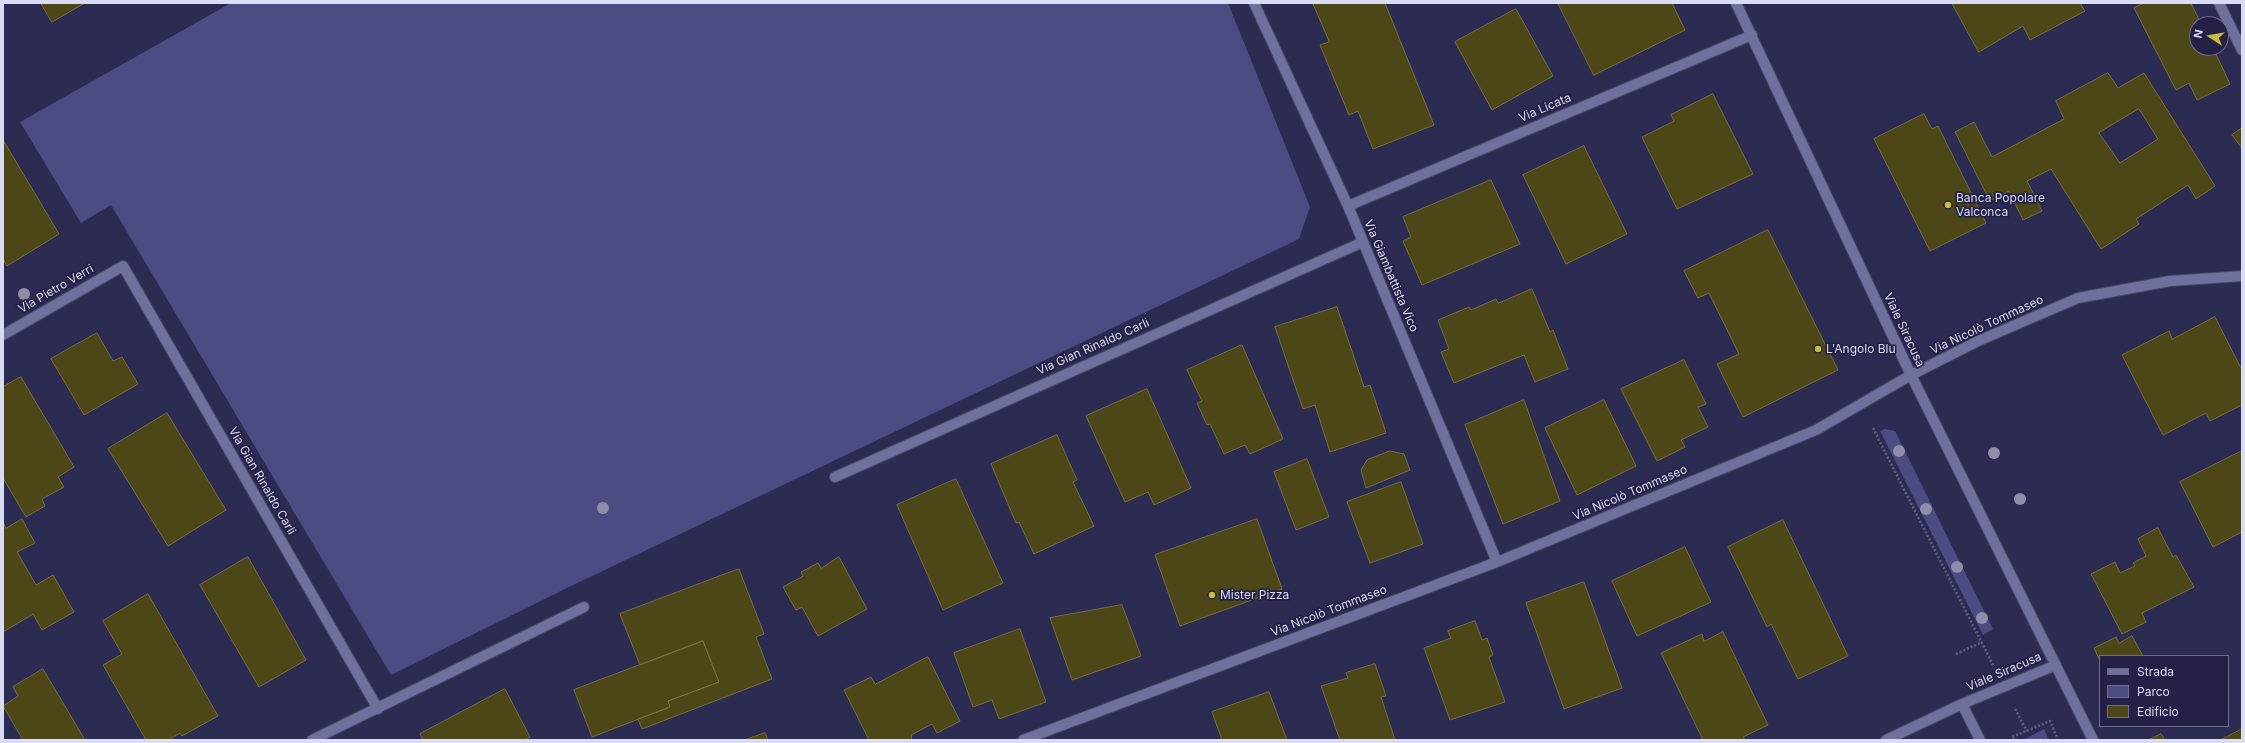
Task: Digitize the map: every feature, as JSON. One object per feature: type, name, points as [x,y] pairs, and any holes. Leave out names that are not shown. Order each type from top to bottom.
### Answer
[{"type":"street","name":"Via Giambattista Vico","points":[[1254,3],[1348,206],[1497,562]]},
{"type":"street","name":"Viale Siracusa","points":[[1736,3],[1911,375],[2093,740]]},
{"type":"street","points":[[2219,3],[2242,50]]},
{"type":"street","name":"Via Licata","points":[[1348,206],[1752,35]]},
{"type":"street","name":"Via Gian Rinaldo Carli","points":[[835,476],[1363,242]]},
{"type":"street","name":"Via Gian Rinaldo Carli","points":[[123,266],[378,709]]},
{"type":"street","name":"Via Pietro Verri","points":[[3,335],[123,266]]},
{"type":"street","name":"Via Nicolò Tommaseo","points":[[1023,740],[1497,562],[1816,430],[1911,375],[1978,341],[2078,298],[2170,281],[2242,276]]},
{"type":"street","points":[[312,740],[584,607]]},
{"type":"street","name":"Viale Siracusa","points":[[1886,740],[1962,704],[2056,665]]},
{"type":"street","name":"Viale Siracusa","points":[[1962,704],[1980,740]]},
{"type":"path","points":[[1873,428],[1995,669]]},
{"type":"path","points":[[1956,654],[1982,642]]},
{"type":"path","points":[[2012,704],[2027,731]]},
{"type":"path","points":[[2014,740],[2012,737],[2050,721],[2058,740]]},
{"type":"green space","points":[[231,3],[1228,3],[1310,207],[1299,239],[567,588],[391,675],[111,205],[81,223],[20,122]]},
{"type":"green space","points":[[1885,429],[1895,431],[1993,629],[1983,635],[1880,431]]},
{"type":"green space","points":[[2044,729],[2049,740],[2023,740]]},
{"type":"building","points":[[41,3],[85,3],[52,22]]},
{"type":"building","points":[[1313,3],[1385,3],[1434,125],[1373,149],[1358,111],[1349,115],[1320,45],[1329,42]]},
{"type":"building","points":[[1558,3],[1672,3],[1685,30],[1594,75]]},
{"type":"building","points":[[1952,3],[2080,3],[2085,11],[2030,40],[2023,26],[1979,52]]},
{"type":"building","points":[[2144,3],[2191,3],[2197,16],[2189,16],[2189,56],[2217,56],[2230,84],[2197,100],[2189,83],[2176,90],[2134,8]]},
{"type":"building","points":[[1516,9],[1553,76],[1492,110],[1455,42]]},
{"type":"building","points":[[2108,73],[2118,88],[2144,73],[2215,186],[2196,199],[2188,185],[2136,219],[2139,224],[2101,249],[2051,169],[2027,181],[2042,211],[2023,220],[2009,191],[1990,201],[1955,132],[1974,122],[1992,157],[2064,119],[2056,101]],"holes":[[[2139,109],[2158,139],[2120,163],[2099,133]]]},
{"type":"building","points":[[1713,94],[1753,174],[1677,209],[1642,137],[1674,121],[1671,115]]},
{"type":"building","points":[[1924,114],[1932,129],[1938,126],[1986,223],[1930,251],[1874,139]]},
{"type":"building","points":[[2242,128],[2242,146],[2241,147],[2232,135]]},
{"type":"building","points":[[3,140],[59,234],[7,266],[3,259]]},
{"type":"building","points":[[1584,146],[1627,234],[1566,264],[1523,175]]},
{"type":"building","points":[[1491,180],[1520,244],[1422,285],[1403,241],[1411,237],[1403,217]]},
{"type":"building","points":[[1768,230],[1838,370],[1743,417],[1717,364],[1739,354],[1709,293],[1698,298],[1684,271]]},
{"type":"building","points":[[1532,289],[1550,332],[1553,330],[1568,369],[1535,382],[1524,355],[1454,383],[1441,352],[1449,349],[1438,320],[1469,307],[1471,310],[1496,299],[1498,303]]},
{"type":"building","points":[[1337,307],[1364,387],[1370,385],[1386,433],[1330,452],[1315,405],[1303,409],[1275,327]]},
{"type":"building","points":[[2215,317],[2242,370],[2242,405],[2210,421],[2206,413],[2163,435],[2122,355],[2169,331],[2172,339]]},
{"type":"building","points":[[97,333],[113,361],[122,357],[138,384],[84,415],[51,359]]},
{"type":"building","points":[[1242,345],[1283,439],[1250,454],[1245,445],[1224,454],[1210,424],[1207,425],[1197,403],[1202,401],[1187,370]]},
{"type":"building","points":[[1684,360],[1706,404],[1698,407],[1708,427],[1681,440],[1685,447],[1657,461],[1621,389]]},
{"type":"building","points":[[21,377],[74,467],[58,477],[64,487],[42,499],[45,506],[26,517],[3,478],[3,387]]},
{"type":"building","points":[[1147,389],[1191,488],[1154,505],[1148,492],[1125,502],[1086,416]]},
{"type":"building","points":[[1524,400],[1560,501],[1503,524],[1465,425]]},
{"type":"building","points":[[1604,400],[1636,466],[1577,495],[1545,428]]},
{"type":"building","points":[[167,413],[226,510],[168,546],[108,449]]},
{"type":"building","points":[[1057,435],[1077,480],[1073,482],[1094,526],[1034,554],[1019,522],[1016,523],[991,464]]},
{"type":"building","points":[[1390,451],[1404,454],[1410,470],[1366,488],[1361,470],[1367,460]]},
{"type":"building","points":[[2242,451],[2242,532],[2213,547],[2180,482]]},
{"type":"building","points":[[1307,459],[1329,517],[1296,530],[1274,472]]},
{"type":"building","points":[[956,479],[1003,583],[943,610],[897,505]]},
{"type":"building","points":[[1401,482],[1423,544],[1370,563],[1347,502]]},
{"type":"building","points":[[22,519],[35,543],[17,552],[36,585],[53,575],[74,612],[42,630],[33,614],[3,632],[3,523],[6,528]]},
{"type":"building","points":[[1257,519],[1282,589],[1180,626],[1155,555]]},
{"type":"building","points":[[1783,520],[1848,656],[1798,679],[1771,624],[1767,627],[1728,547]]},
{"type":"building","points":[[2158,528],[2173,557],[2176,555],[2194,587],[2142,613],[2146,622],[2122,634],[2091,574],[2115,562],[2120,573],[2135,566],[2133,563],[2146,556],[2138,539]]},
{"type":"building","points":[[1685,547],[1711,602],[1637,636],[1612,581]]},
{"type":"building","points":[[248,557],[306,660],[259,687],[200,585]]},
{"type":"building","points":[[839,557],[867,609],[818,636],[802,607],[796,610],[783,587],[803,576],[801,572],[818,563],[821,568]]},
{"type":"building","points":[[739,569],[764,634],[756,637],[772,679],[642,729],[638,719],[670,707],[668,701],[719,682],[703,641],[640,665],[620,614]]},
{"type":"building","points":[[1584,582],[1622,688],[1564,709],[1526,603]]},
{"type":"building","points":[[148,594],[218,716],[182,736],[180,733],[169,740],[146,740],[103,665],[122,654],[103,621]]},
{"type":"building","points":[[1122,605],[1141,656],[1072,680],[1050,618]]},
{"type":"building","points":[[1475,621],[1482,640],[1487,638],[1493,655],[1489,657],[1505,702],[1450,720],[1424,648],[1451,638],[1448,631]]},
{"type":"building","points":[[1020,629],[1046,702],[999,719],[992,700],[973,707],[954,653]]},
{"type":"building","points":[[1723,632],[1768,725],[1743,737],[1745,740],[1703,740],[1661,653],[1702,634],[1704,641]]},
{"type":"building","points":[[2132,636],[2142,655],[2099,655],[2099,659],[2094,648],[2116,637],[2119,643]]},
{"type":"building","points":[[703,641],[719,682],[668,701],[670,707],[592,737],[574,690]]},
{"type":"building","points":[[928,657],[960,721],[937,733],[932,724],[911,735],[912,740],[869,740],[844,690],[871,677],[875,684]]},
{"type":"building","points":[[1375,664],[1386,696],[1381,697],[1395,740],[1340,740],[1321,686],[1348,678],[1346,673]]},
{"type":"building","points":[[43,669],[85,740],[23,740],[3,706],[18,696],[13,687]]},
{"type":"building","points":[[505,689],[530,737],[524,740],[423,740],[420,734]]},
{"type":"building","points":[[1269,692],[1287,740],[1222,740],[1212,712]]},
{"type":"building","points":[[2242,729],[2242,740],[2221,740]]},
{"type":"building","points":[[765,733],[768,740],[745,740]]},
{"type":"building","points":[[2161,734],[2165,740],[2149,740]]},
{"type":"place","name":"Banca Popolare Valconca","points":[[1948,205]]},
{"type":"place","name":"L'Angolo Blu","points":[[1818,349]]},
{"type":"place","name":"Mister Pizza","points":[[1212,595]]}]
